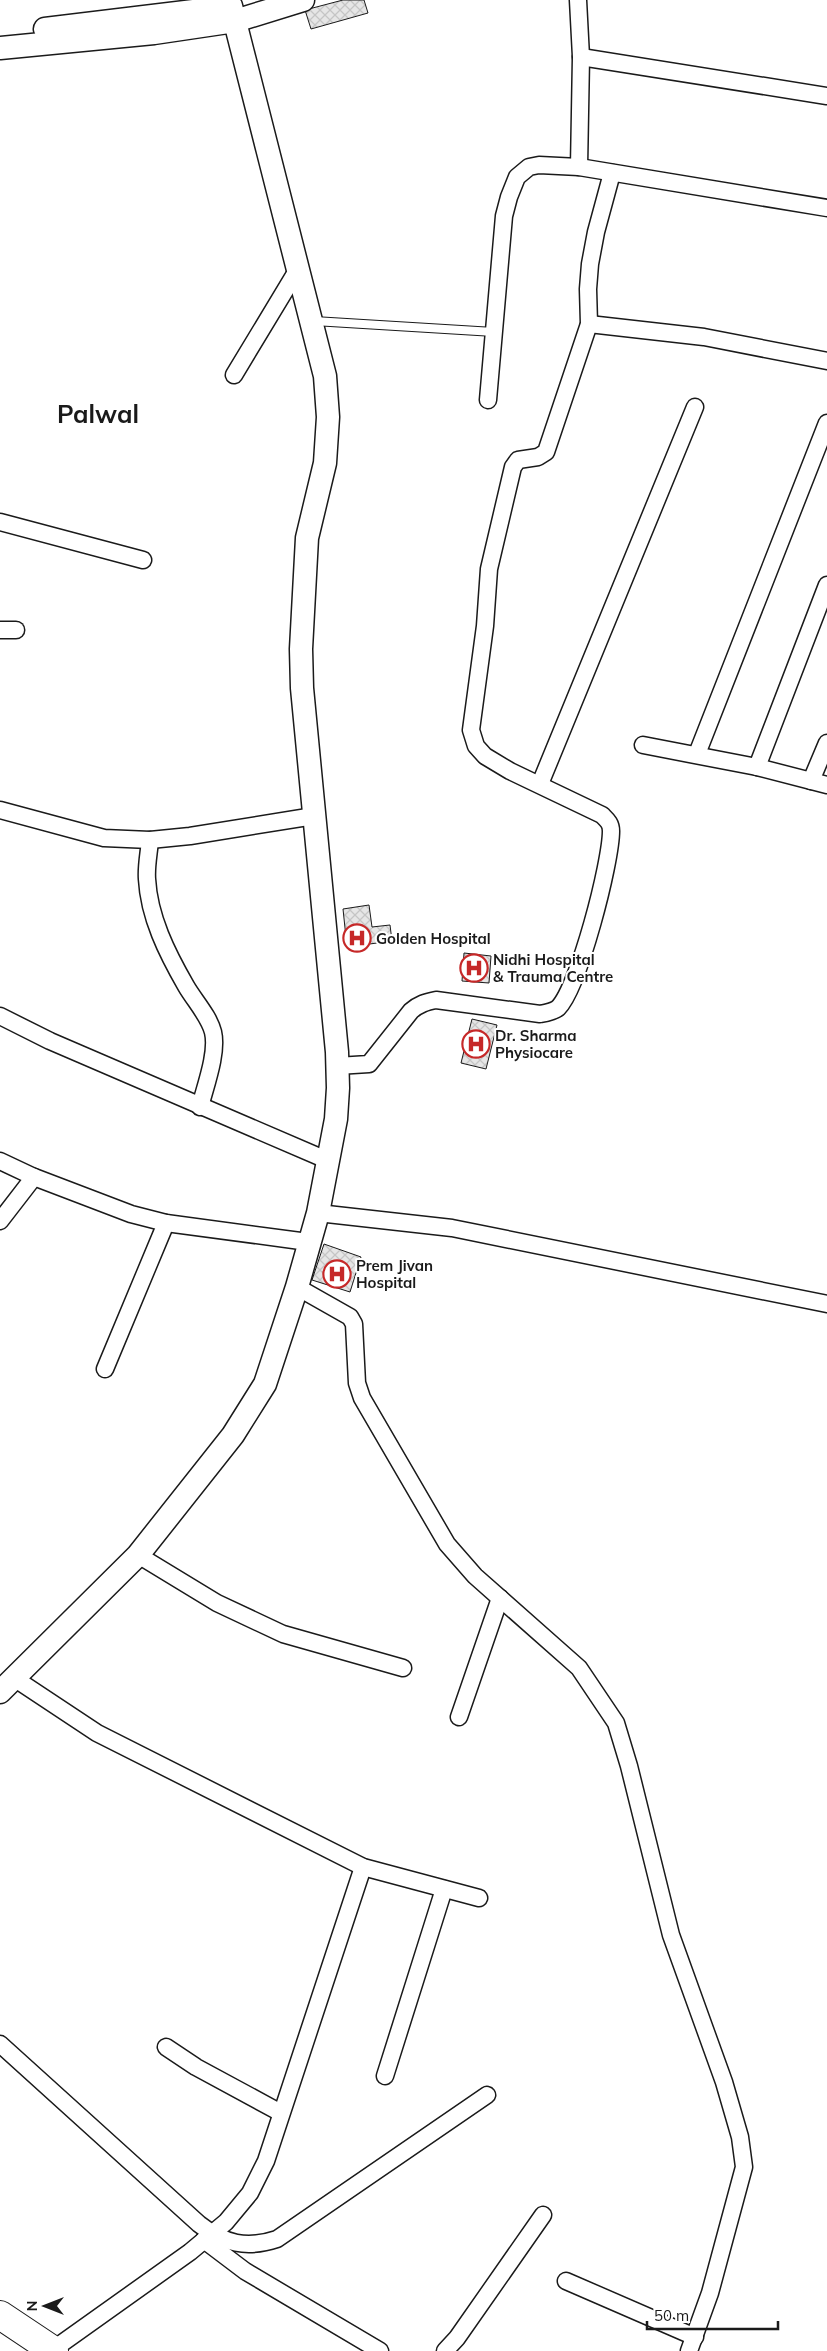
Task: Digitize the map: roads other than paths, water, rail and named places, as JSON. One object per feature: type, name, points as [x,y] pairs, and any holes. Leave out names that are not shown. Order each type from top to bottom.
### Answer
[{"type":"highway","points":[[0,2315],[52,2351]]},
{"type":"main road","points":[[0,35],[239,9],[303,0]]},
{"type":"main road","points":[[0,48],[154,33],[239,9]]},
{"type":"main road","points":[[7,1685],[138,1555],[233,1435],[265,1384],[298,1287],[308,1242],[318,1213],[336,1119],[337,1066],[302,688],[301,649],[307,538],[324,463],[328,417],[325,376],[298,269],[239,9]]},
{"type":"street","points":[[578,0],[581,57],[579,167]]},
{"type":"street","points":[[581,57],[827,96]]},
{"type":"street","points":[[488,400],[504,216],[517,177],[524,170],[539,166],[579,167],[827,208]]},
{"type":"street","points":[[337,1066],[362,1066],[369,1064],[419,1004],[436,1000],[540,1014],[558,1008],[584,952],[608,852],[611,830],[609,821],[602,815],[510,771],[485,756],[476,746],[471,730],[485,626],[489,568],[513,467],[518,460],[538,457],[546,452],[589,324],[588,289],[590,264],[596,232],[612,173]]},
{"type":"street","points":[[234,375],[298,269]]},
{"type":"street","points":[[589,324],[704,337],[827,360]]},
{"type":"street","points":[[540,784],[695,407]]},
{"type":"street","points":[[697,754],[827,423]]},
{"type":"street","points":[[0,522],[143,560]]},
{"type":"street","points":[[756,767],[827,585]]},
{"type":"street","points":[[642,745],[697,754],[819,783],[827,743]]},
{"type":"street","points":[[0,810],[104,838],[150,840],[190,836],[314,816]]},
{"type":"street","points":[[150,840],[147,878],[150,901],[162,938],[170,958],[213,1032],[214,1044],[200,1107]]},
{"type":"street","points":[[0,1016],[50,1041],[329,1161]]},
{"type":"street","points":[[0,1161],[34,1177],[131,1214],[166,1222],[308,1242]]},
{"type":"street","points":[[0,1221],[34,1177]]},
{"type":"street","points":[[318,1213],[452,1228],[827,1304]]},
{"type":"street","points":[[105,1369],[166,1222]]},
{"type":"street","points":[[298,1287],[350,1317],[354,1324],[356,1382],[362,1398],[447,1544],[475,1576],[580,1668],[616,1723],[629,1766],[671,1935],[724,2082],[740,2137],[744,2168],[710,2293],[692,2344],[566,2281]]},
{"type":"street","points":[[138,1555],[217,1603],[283,1634],[403,1668]]},
{"type":"street","points":[[458,1717],[500,1598]]},
{"type":"street","points":[[7,1685],[363,1867],[480,1898]]},
{"type":"street","points":[[52,2351],[208,2237],[226,2222],[250,2193],[266,2160],[363,1867]]},
{"type":"street","points":[[385,2076],[444,1889]]},
{"type":"street","points":[[0,2044],[245,2271],[380,2351]]},
{"type":"street","points":[[166,2047],[196,2067],[281,2113]]},
{"type":"street","points":[[208,2237],[239,2244],[259,2245],[277,2239],[487,2095]]},
{"type":"street","points":[[445,2351],[543,2215]]},
{"type":"lane","points":[[311,321],[494,332]]},
{"type":"place","name":"Golden Hospital","points":[[357,938]]},
{"type":"place","name":"Nidhi Hospital & Trauma Centre","points":[[474,968]]},
{"type":"place","name":"Dr. Sharma Physiocare","points":[[476,1044]]},
{"type":"place","name":"Prem Jivan Hospital","points":[[337,1274]]},
{"type":"district","name":"Palwal","points":[[98,413]]}]
